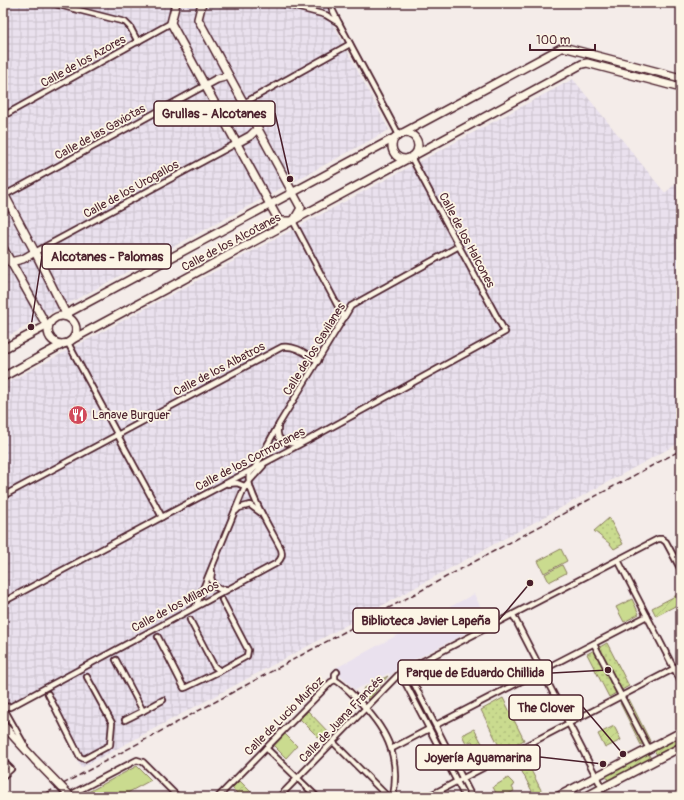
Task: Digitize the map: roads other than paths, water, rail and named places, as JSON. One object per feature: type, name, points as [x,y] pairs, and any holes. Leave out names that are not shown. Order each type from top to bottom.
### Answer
[{"type":"street","points":[[51,3],[125,22],[130,27],[138,42]]},
{"type":"street","points":[[176,3],[171,23],[270,204]]},
{"type":"street","points":[[280,3],[326,15],[339,23]]},
{"type":"street","points":[[331,3],[332,9],[339,23],[399,135]]},
{"type":"street","points":[[201,4],[198,19],[293,192]]},
{"type":"street","name":"Calle de los Azores","points":[[3,116],[171,23]]},
{"type":"street","points":[[244,103],[350,44]]},
{"type":"street","name":"Calle de los Alcotanes","points":[[66,315],[561,48],[567,48],[681,78]]},
{"type":"street","name":"Calle de los Alcotanes","points":[[3,377],[582,64],[587,63],[681,88]]},
{"type":"street","points":[[206,86],[217,79],[229,76]]},
{"type":"street","name":"Calle de las Gaviotas","points":[[4,194],[206,86]]},
{"type":"street","points":[[237,143],[250,136],[258,128]]},
{"type":"street","points":[[409,134],[415,138],[418,150],[411,157],[402,158],[395,154],[393,146],[395,139],[399,135],[409,134]]},
{"type":"street","name":"Calle de los Urogallos","points":[[36,252],[237,143]]},
{"type":"street","name":"Calle de los Halcones","points":[[411,157],[505,332]]},
{"type":"street","name":"Calle de los Alcotanes","points":[[293,192],[301,208],[293,221]]},
{"type":"street","points":[[3,248],[48,327],[49,336],[58,344],[68,342],[76,335],[77,329],[75,324],[72,319],[66,315],[36,252],[4,194]]},
{"type":"street","name":"Calle de los Alcotanes","points":[[270,204],[279,220],[293,221]]},
{"type":"street","points":[[293,221],[344,318]]},
{"type":"street","name":"Calle de los Gavilanes","points":[[196,606],[247,484],[250,472],[254,469],[279,424],[351,306],[459,246]]},
{"type":"street","points":[[10,262],[23,259],[36,252]]},
{"type":"street","points":[[3,349],[48,327],[51,320],[56,317],[66,315]]},
{"type":"street","name":"Calle de los Cormoranes","points":[[3,602],[308,440],[505,332]]},
{"type":"street","points":[[68,342],[162,517]]},
{"type":"street","name":"Calle de los Albatros","points":[[3,496],[282,347],[295,347],[318,361]]},
{"type":"street","points":[[279,424],[277,433],[287,444],[308,440]]},
{"type":"street","name":"Calle de los Gavilanes","points":[[247,484],[265,463]]},
{"type":"street","points":[[225,484],[247,484]]},
{"type":"street","name":"Calle de los Milanos","points":[[3,707],[10,707],[277,563],[283,554],[282,549],[247,484]]},
{"type":"street","points":[[234,514],[239,508],[250,505],[263,515]]},
{"type":"street","name":"Calle de Juana Francés","points":[[279,797],[400,673],[658,539],[662,538],[666,542],[681,570]]},
{"type":"street","points":[[618,560],[681,682]]},
{"type":"street","name":"Calle de los Gavilanes","points":[[213,565],[211,578],[214,586],[221,590],[231,588]]},
{"type":"street","points":[[158,637],[184,688],[247,656],[248,650],[222,600]]},
{"type":"street","points":[[512,615],[602,788]]},
{"type":"street","points":[[436,725],[647,616]]},
{"type":"street","points":[[190,620],[214,666],[220,671]]},
{"type":"street","points":[[594,644],[649,749]]},
{"type":"street","points":[[116,660],[144,711]]},
{"type":"street","points":[[427,797],[681,665]]},
{"type":"street","points":[[407,670],[472,797]]},
{"type":"street","points":[[335,680],[335,674],[337,672]]},
{"type":"street","points":[[400,673],[465,797]]},
{"type":"street","points":[[48,694],[80,757],[84,760],[110,745],[112,728],[112,723],[87,677]]},
{"type":"street","name":"Calle de Lucio Muñoz","points":[[218,797],[331,682],[335,680],[366,708],[383,730],[391,749],[394,763],[395,776],[393,797]]},
{"type":"street","points":[[125,720],[163,700]]},
{"type":"street","points":[[3,707],[33,758]]},
{"type":"street","points":[[3,725],[71,797]]},
{"type":"street","points":[[391,749],[429,729]]},
{"type":"street","points":[[557,797],[681,732]]},
{"type":"street","points":[[332,742],[388,797]]},
{"type":"street","points":[[585,797],[681,747]]},
{"type":"street","points":[[266,748],[317,797]]},
{"type":"street","points":[[67,797],[134,760],[140,760],[143,762],[178,797]]},
{"type":"street","points":[[3,761],[10,769],[3,776]]},
{"type":"railway","points":[[39,797],[681,450]]},
{"type":"place","name":"Grullas - Alcotanes","points":[[290,179]]},
{"type":"place","name":"Alcotanes - Palomas","points":[[31,327]]},
{"type":"place","name":"Lanave Burguer","points":[[78,415]]},
{"type":"place","name":"Biblioteca Javier Lapeña","points":[[530,583]]},
{"type":"place","name":"Parque de Eduardo Chillida","points":[[608,670]]},
{"type":"place","name":"The Clover","points":[[623,754]]},
{"type":"place","name":"Joyería Aguamarina","points":[[603,764]]}]
